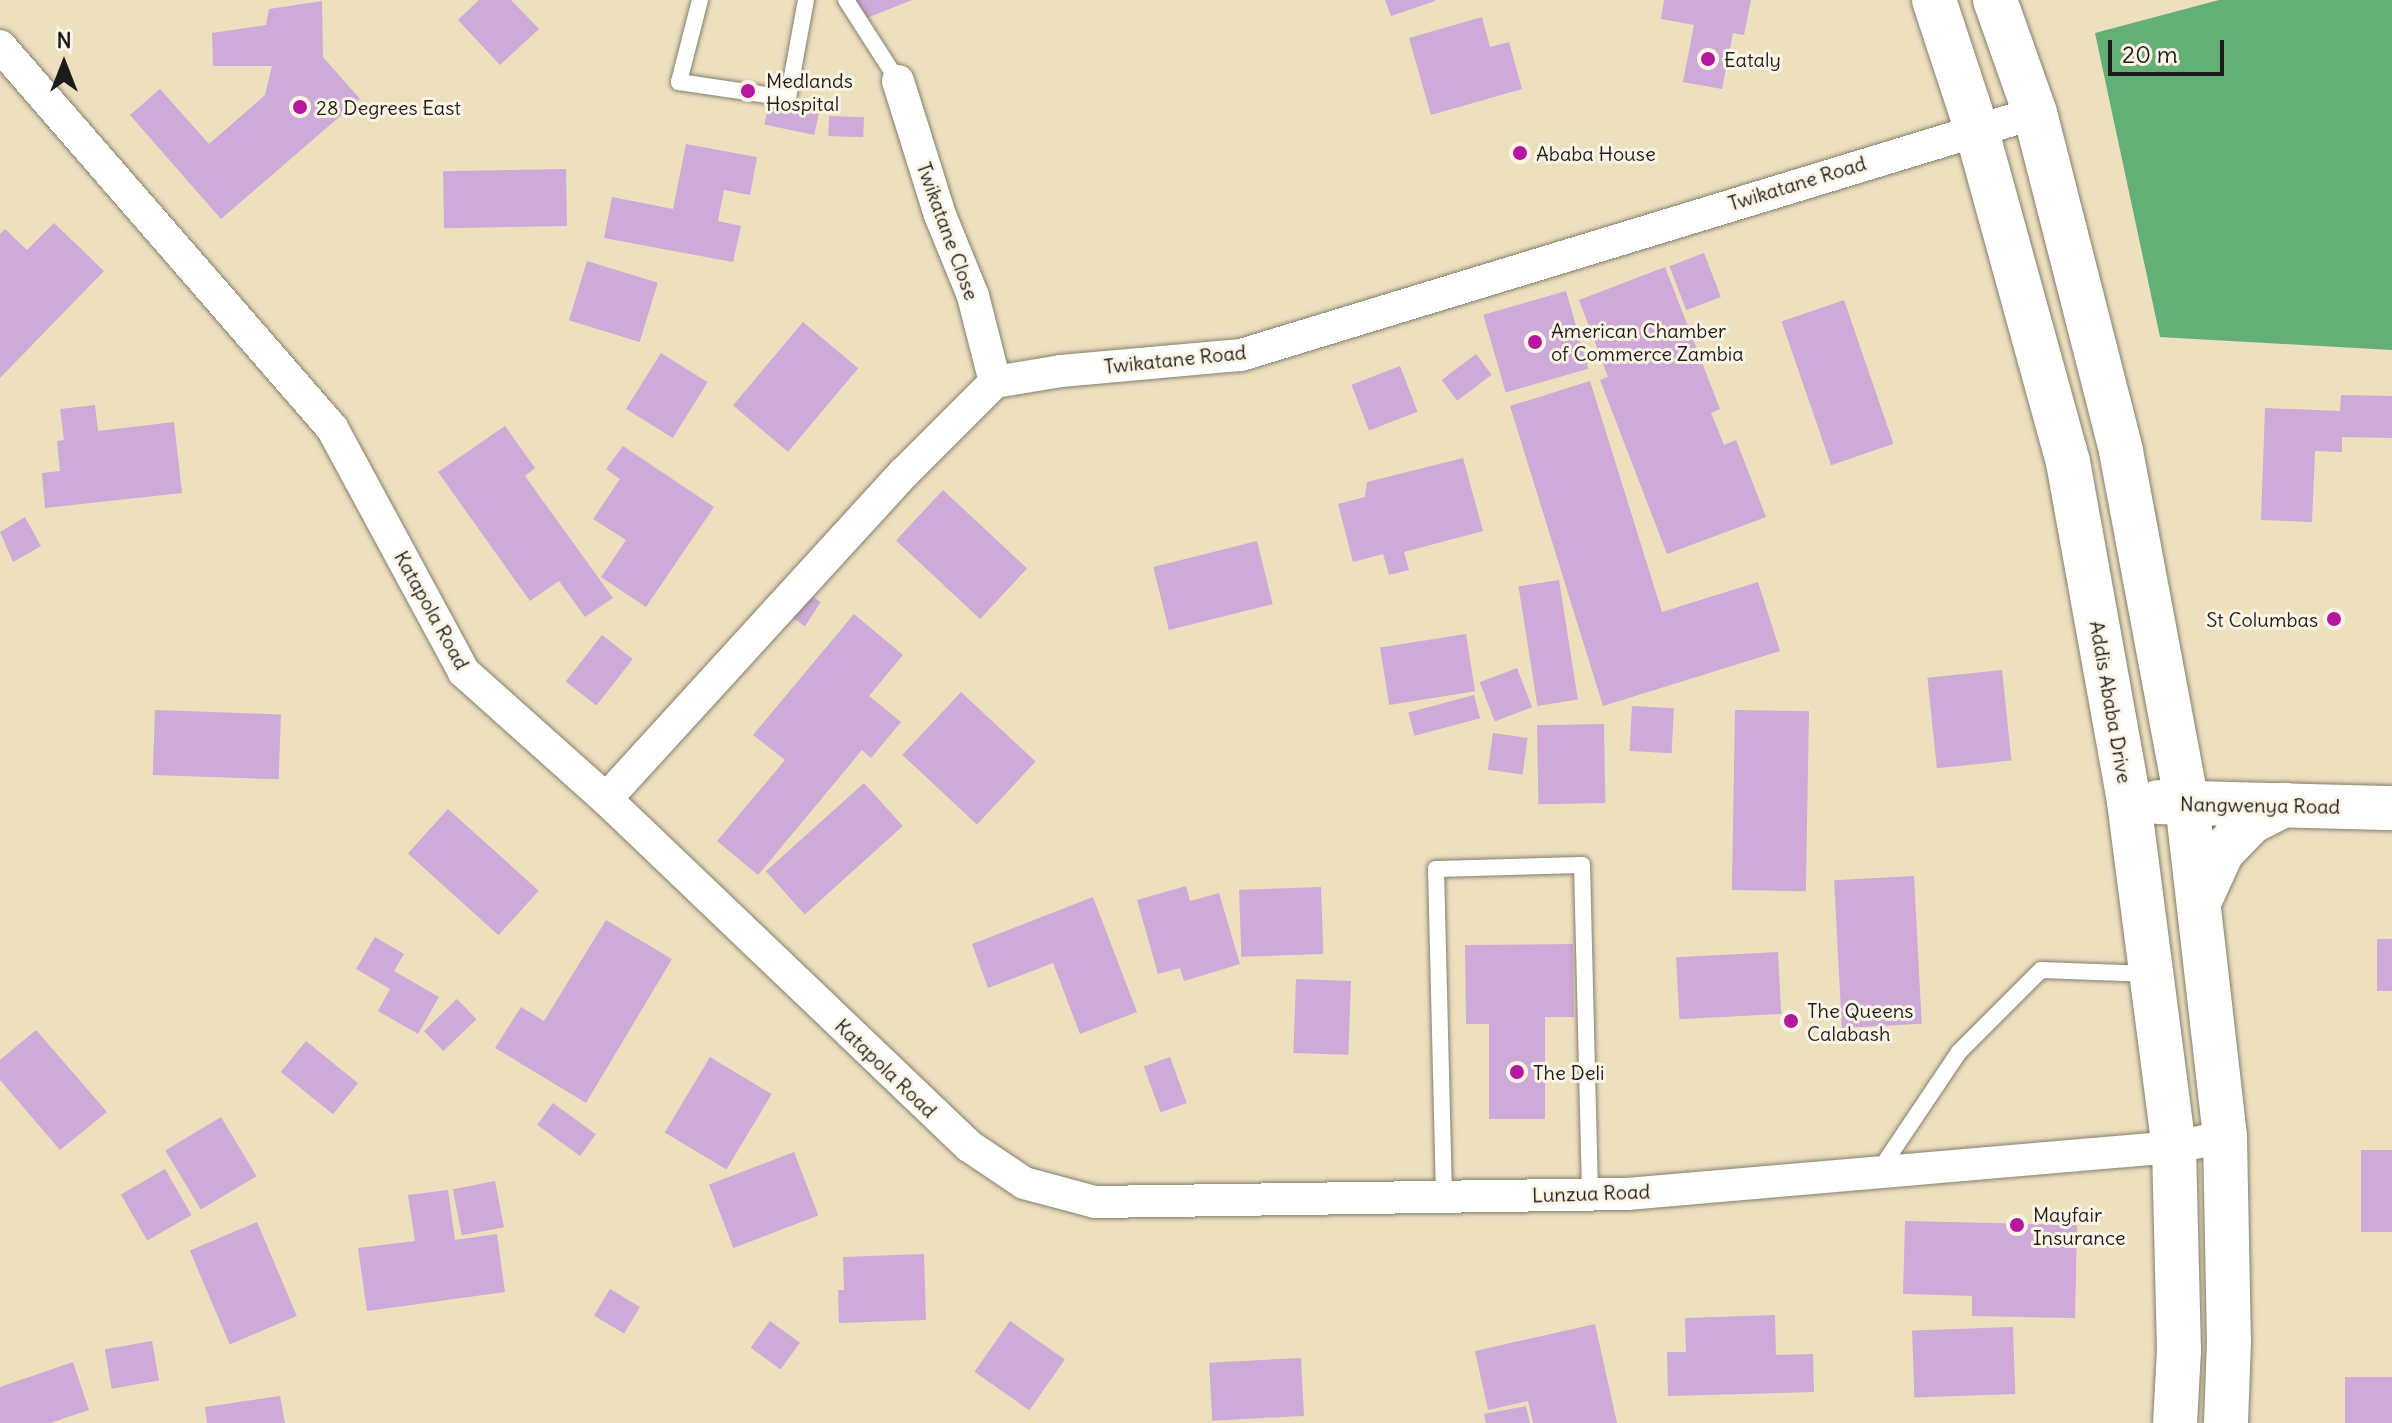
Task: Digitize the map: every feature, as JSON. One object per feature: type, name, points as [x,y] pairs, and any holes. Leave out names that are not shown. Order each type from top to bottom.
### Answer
[{"type":"main road","name":"Addis Ababa Drive","points":[[1934,0],[1976,128],[2068,462],[2129,802],[2174,1147],[2179,1350],[2175,1423]]},
{"type":"main road","points":[[1995,0],[2035,113],[2121,451],[2187,803],[2225,1137],[2229,1341],[2226,1423]]},
{"type":"main road","name":"Nangwenya Road","points":[[2129,802],[2392,808]]},
{"type":"main road","points":[[2200,900],[2222,852],[2251,822],[2285,805]]},
{"type":"street","name":"Katapola Road","points":[[0,46],[332,428],[464,672],[606,799],[969,1146]]},
{"type":"street","name":"Twikatane Close","points":[[898,81],[940,215],[973,296],[995,382]]},
{"type":"street","name":"Twikatane Road","points":[[995,382],[1061,371],[1241,355],[1976,128],[2035,113]]},
{"type":"street","points":[[606,799],[904,473],[995,382]]},
{"type":"street","name":"Lunzua Road","points":[[969,1146],[1024,1183],[1095,1202],[1590,1194],[2174,1147],[2225,1137]]},
{"type":"lane","points":[[700,0],[679,82],[788,98],[806,0]]},
{"type":"lane","points":[[846,0],[898,81]]},
{"type":"lane","points":[[1444,1196],[1436,869],[1567,865],[1582,865],[1590,1194]]},
{"type":"lane","points":[[1878,1172],[1959,1052],[2041,970],[2151,974]]},
{"type":"green space","points":[[2219,0],[2392,0],[2392,350],[2160,337],[2095,33]]},
{"type":"building","points":[[479,0],[511,0],[539,29],[500,65],[458,20]]},
{"type":"building","points":[[854,0],[912,0],[862,20]]},
{"type":"building","points":[[1385,0],[1435,0],[1435,1],[1391,16]]},
{"type":"building","name":"Eataly","points":[[1664,0],[1751,0],[1744,35],[1733,33],[1722,89],[1683,82],[1694,25],[1661,19]]},
{"type":"building","name":"28 Degrees East","points":[[322,1],[323,57],[360,99],[221,219],[130,115],[160,89],[209,144],[265,95],[272,66],[213,66],[212,33],[266,25],[269,9]]},
{"type":"building","points":[[1482,17],[1490,47],[1509,42],[1522,89],[1431,115],[1409,38]]},
{"type":"building","points":[[770,98],[820,109],[814,135],[764,124]]},
{"type":"building","points":[[829,116],[864,117],[863,137],[828,136]]},
{"type":"building","points":[[686,144],[757,157],[750,195],[724,190],[718,221],[741,226],[733,262],[604,238],[612,197],[673,209]]},
{"type":"building","points":[[566,169],[567,226],[444,228],[443,171]]},
{"type":"building","points":[[54,223],[104,271],[0,378],[0,234],[5,229],[27,250]]},
{"type":"building","points":[[1704,253],[1721,297],[1686,310],[1669,266]]},
{"type":"building","points":[[587,261],[658,283],[640,342],[569,320]]},
{"type":"building","points":[[1665,267],[1720,409],[1711,413],[1724,445],[1736,440],[1766,517],[1667,554],[1600,380],[1608,377],[1579,300]]},
{"type":"building","name":"American Chamber of Commerce Zambia","points":[[1566,291],[1588,369],[1506,393],[1483,315]]},
{"type":"building","points":[[1844,300],[1893,444],[1831,465],[1782,321]]},
{"type":"building","points":[[803,322],[858,368],[788,452],[733,405]]},
{"type":"building","points":[[661,353],[708,382],[673,438],[626,409]]},
{"type":"building","points":[[1476,354],[1492,375],[1457,401],[1442,380]]},
{"type":"building","points":[[1400,366],[1418,412],[1369,430],[1351,385]]},
{"type":"building","points":[[1590,381],[1662,612],[1758,582],[1780,651],[1603,706],[1510,406]]},
{"type":"building","points":[[2341,395],[2392,396],[2392,438],[2342,437],[2342,452],[2315,451],[2312,522],[2261,520],[2265,408],[2340,411]]},
{"type":"building","points":[[95,405],[98,431],[174,422],[182,493],[45,508],[42,473],[60,471],[57,441],[64,440],[60,409]]},
{"type":"building","points":[[505,426],[535,468],[525,476],[613,598],[585,617],[559,581],[530,601],[438,472]]},
{"type":"building","points":[[623,446],[714,507],[646,607],[601,577],[626,540],[593,519],[620,479],[606,469]]},
{"type":"building","points":[[1463,458],[1483,531],[1404,552],[1409,570],[1389,575],[1383,554],[1353,562],[1338,504],[1365,497],[1367,482]]},
{"type":"building","points":[[943,490],[1027,568],[980,619],[896,540]]},
{"type":"building","points":[[25,517],[41,546],[13,562],[0,532]]},
{"type":"building","points":[[1257,541],[1273,604],[1169,630],[1153,567]]},
{"type":"building","points":[[1559,580],[1578,700],[1537,706],[1519,586]]},
{"type":"building","points":[[804,591],[821,602],[805,626],[788,615]]},
{"type":"building","points":[[854,614],[903,655],[869,696],[901,722],[871,758],[862,750],[758,875],[717,841],[785,760],[753,735]]},
{"type":"building","points":[[1466,634],[1475,691],[1389,705],[1380,648]]},
{"type":"building","points":[[602,635],[633,659],[596,706],[566,681]]},
{"type":"building","points":[[1517,668],[1532,707],[1495,722],[1480,682]]},
{"type":"building","points":[[2002,670],[2012,761],[1937,768],[1927,678]]},
{"type":"building","points":[[961,692],[1036,762],[977,824],[902,755]]},
{"type":"building","points":[[1474,695],[1480,718],[1415,736],[1408,713]]},
{"type":"building","points":[[1632,706],[1674,708],[1672,753],[1630,751]]},
{"type":"building","points":[[155,710],[281,714],[279,779],[153,775]]},
{"type":"building","points":[[1735,710],[1809,711],[1806,891],[1732,890]]},
{"type":"building","points":[[1604,724],[1605,803],[1538,804],[1537,725]]},
{"type":"building","points":[[1493,733],[1528,738],[1523,775],[1488,770]]},
{"type":"building","points":[[864,783],[903,826],[805,914],[766,871]]},
{"type":"building","points":[[448,809],[539,891],[499,935],[408,854]]},
{"type":"building","points":[[1914,876],[1922,1024],[1842,1028],[1834,880]]},
{"type":"building","points":[[1186,886],[1190,901],[1219,893],[1240,964],[1184,981],[1180,968],[1158,974],[1137,900]]},
{"type":"building","points":[[1321,887],[1323,954],[1241,957],[1239,890]]},
{"type":"building","points":[[1093,897],[1137,1012],[1080,1034],[1053,963],[988,988],[972,944]]},
{"type":"building","points":[[606,920],[672,959],[586,1103],[495,1048],[521,1007],[544,1021]]},
{"type":"building","points":[[375,937],[404,954],[394,971],[439,997],[418,1034],[378,1011],[390,989],[356,969]]},
{"type":"building","points":[[2377,939],[2392,939],[2392,991],[2377,991]]},
{"type":"building","name":"The Deli","points":[[1573,944],[1574,1017],[1545,1017],[1545,1119],[1489,1119],[1489,1024],[1466,1024],[1465,945]]},
{"type":"building","points":[[1778,952],[1781,1014],[1679,1019],[1676,957]]},
{"type":"building","points":[[1296,979],[1351,981],[1348,1055],[1293,1053]]},
{"type":"building","points":[[457,999],[476,1019],[443,1051],[424,1031]]},
{"type":"building","points":[[36,1030],[107,1112],[60,1150],[0,1080],[0,1060]]},
{"type":"building","points":[[306,1041],[358,1083],[333,1114],[281,1072]]},
{"type":"building","points":[[710,1057],[772,1094],[726,1170],[665,1132]]},
{"type":"building","points":[[1170,1057],[1187,1103],[1160,1113],[1144,1067]]},
{"type":"building","points":[[553,1103],[596,1134],[580,1156],[537,1125]]},
{"type":"building","points":[[221,1117],[257,1176],[201,1210],[165,1150]]},
{"type":"building","points":[[2361,1150],[2392,1150],[2392,1232],[2361,1232]]},
{"type":"building","points":[[794,1152],[818,1215],[733,1248],[709,1185]]},
{"type":"building","points":[[165,1169],[191,1215],[147,1240],[121,1194]]},
{"type":"building","points":[[495,1181],[504,1227],[462,1235],[453,1189]]},
{"type":"building","points":[[448,1190],[455,1240],[497,1234],[505,1292],[367,1311],[358,1248],[415,1241],[408,1195]]},
{"type":"building","points":[[1905,1221],[2077,1225],[2075,1318],[1972,1316],[1972,1296],[1903,1294]]},
{"type":"building","points":[[257,1222],[297,1316],[230,1344],[190,1251]]},
{"type":"building","points":[[924,1254],[926,1320],[839,1323],[838,1290],[844,1290],[843,1257]]},
{"type":"building","points":[[610,1289],[640,1307],[624,1334],[594,1316]]},
{"type":"building","points":[[1775,1315],[1776,1355],[1813,1354],[1814,1392],[1668,1396],[1667,1352],[1686,1352],[1685,1318]]},
{"type":"building","points":[[770,1321],[800,1343],[781,1369],[751,1348]]},
{"type":"building","points":[[1010,1321],[1065,1359],[1029,1410],[974,1372]]},
{"type":"building","points":[[1595,1324],[1617,1423],[1533,1423],[1528,1401],[1488,1410],[1475,1351]]},
{"type":"building","points":[[2013,1327],[2015,1394],[1914,1397],[1912,1331]]},
{"type":"building","points":[[152,1341],[159,1380],[112,1389],[105,1349]]},
{"type":"building","points":[[1301,1358],[1304,1416],[1212,1421],[1209,1363]]},
{"type":"building","points":[[73,1362],[89,1410],[50,1423],[0,1423],[0,1387]]},
{"type":"building","points":[[2345,1377],[2392,1377],[2392,1423],[2345,1423]]},
{"type":"building","points":[[280,1396],[285,1423],[207,1423],[205,1407]]},
{"type":"building","points":[[1526,1406],[1530,1423],[1486,1423],[1484,1414]]},
{"type":"place","name":"Eataly","points":[[1708,59]]},
{"type":"place","name":"Medlands Hospital","points":[[748,91]]},
{"type":"place","name":"28 Degrees East","points":[[300,107]]},
{"type":"place","name":"Ababa House","points":[[1520,153]]},
{"type":"place","name":"American Chamber of Commerce Zambia","points":[[1535,342]]},
{"type":"place","name":"St Columbas","points":[[2334,619]]},
{"type":"place","name":"The Queens Calabash","points":[[1791,1021]]},
{"type":"place","name":"The Deli","points":[[1517,1072]]},
{"type":"place","name":"Mayfair Insurance","points":[[2017,1225]]}]
